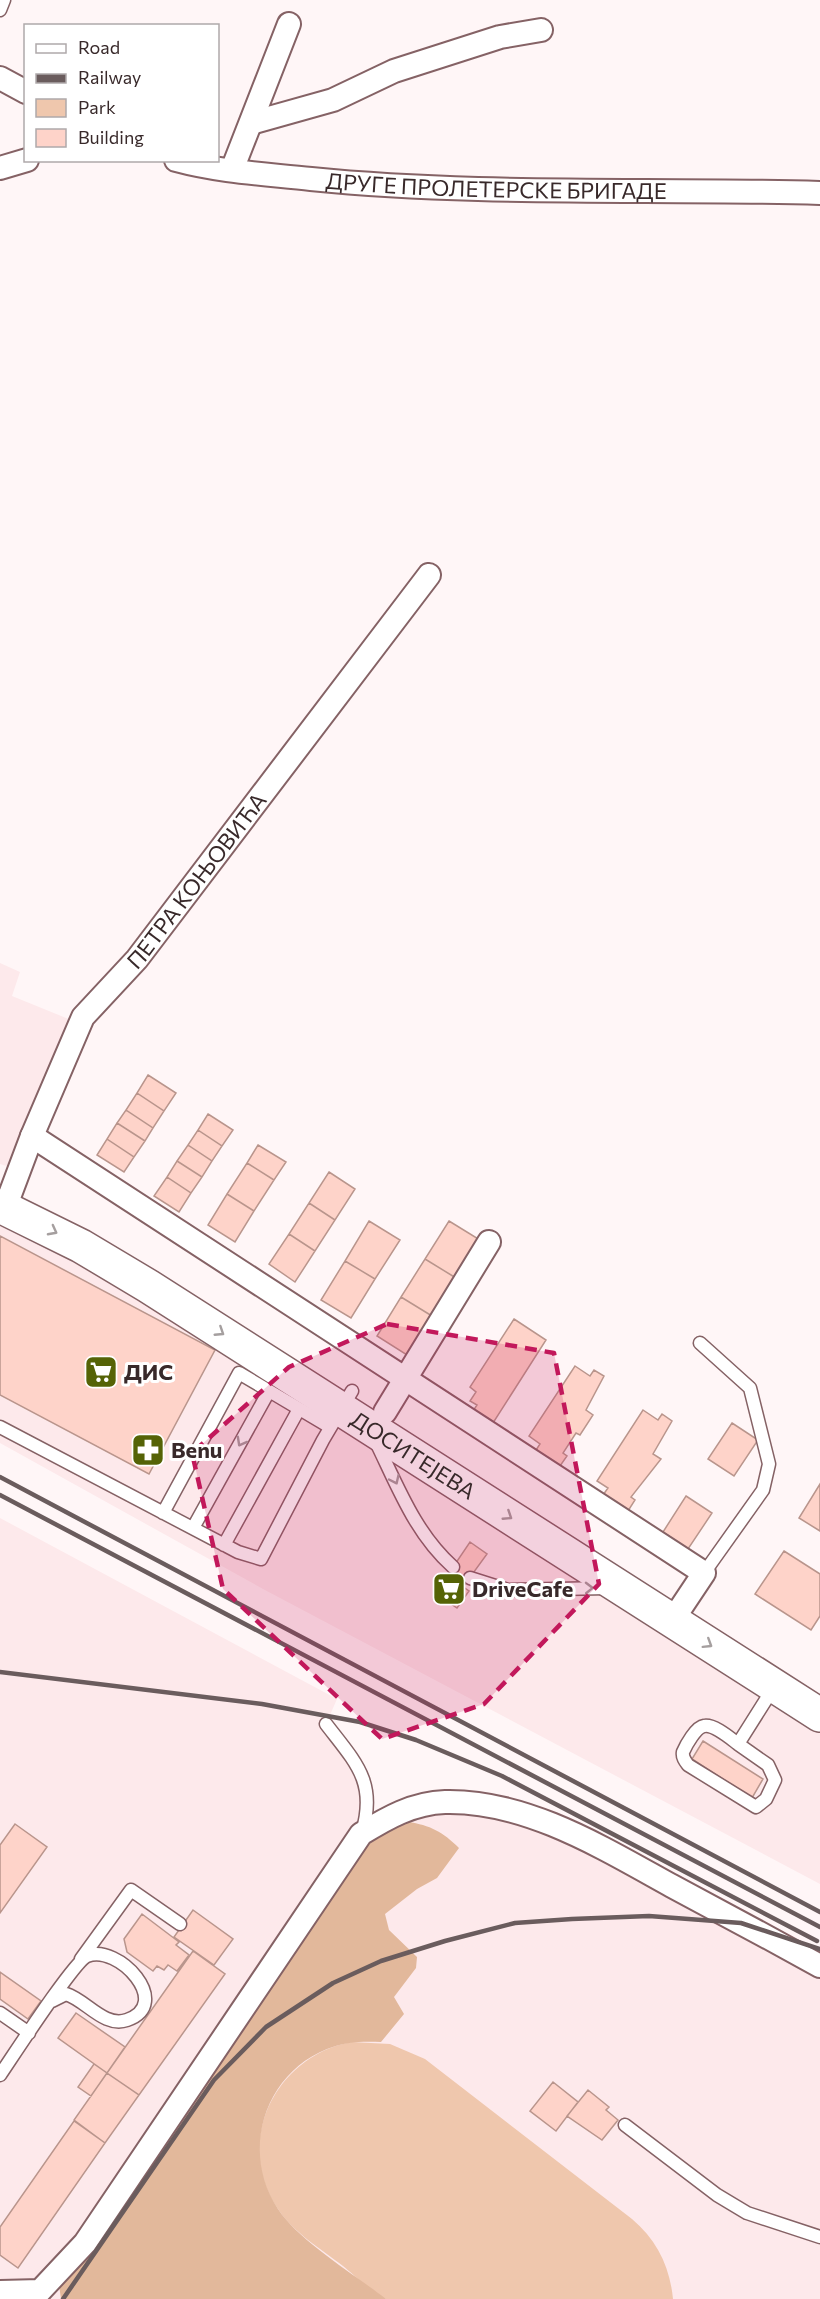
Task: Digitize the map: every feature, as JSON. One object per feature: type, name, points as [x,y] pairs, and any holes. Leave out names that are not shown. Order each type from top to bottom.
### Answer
[{"type":"main road","name":"ДОСИТЕЈЕВА","points":[[4,1196],[100,1233],[161,1268],[341,1409],[377,1419],[678,1612],[820,1690]]},
{"type":"main road","name":"ДОСИТЕЈЕВА","points":[[377,1419],[620,1587],[678,1612],[775,1686],[820,1715]]},
{"type":"street","points":[[232,170],[289,24]]},
{"type":"street","points":[[251,123],[333,100],[394,71],[500,37],[541,30]]},
{"type":"street","points":[[0,78],[24,91]]},
{"type":"street","points":[[0,168],[24,161]]},
{"type":"street","name":"ДРУГЕ ПРОЛЕТЕРСКЕ БРИГАДЕ","points":[[187,162],[232,170],[363,184],[510,191],[723,190],[820,193]]},
{"type":"street","name":"ПЕТРА КОЊОВИЋА","points":[[4,1196],[86,1012],[137,959],[429,575]]},
{"type":"street","points":[[32,1136],[704,1573],[678,1612]]},
{"type":"street","points":[[377,1419],[406,1378],[489,1242]]},
{"type":"street","points":[[0,2292],[40,2291],[84,2243],[361,1834],[398,1812],[443,1802],[481,1804],[524,1815],[586,1839],[820,1966]]},
{"type":"lane","points":[[0,10],[4,0]]},
{"type":"lane","points":[[700,1343],[750,1388],[769,1464],[763,1490],[704,1573]]},
{"type":"lane","points":[[0,1428],[224,1545],[252,1558],[261,1559],[266,1555],[341,1409],[299,1409],[239,1373],[164,1513]]},
{"type":"lane","points":[[193,1528],[269,1391]]},
{"type":"lane","points":[[224,1545],[299,1409]]},
{"type":"lane","points":[[377,1419],[415,1523],[437,1553],[453,1567]]},
{"type":"lane","points":[[470,1578],[508,1590],[620,1587]]},
{"type":"lane","points":[[738,1744],[775,1686]]},
{"type":"lane","points":[[326,1724],[361,1772],[367,1790],[368,1811],[361,1834]]},
{"type":"lane","points":[[703,1726],[710,1726],[738,1744],[768,1765],[775,1780],[766,1799],[756,1806],[688,1765],[683,1758],[683,1753],[698,1728],[703,1726]]},
{"type":"lane","points":[[0,2075],[131,1890],[180,1924]]},
{"type":"lane","points":[[51,2001],[66,1994],[73,1996],[108,2020],[117,2022],[134,2017],[140,2011],[145,1994],[138,1977],[103,1954],[86,1957],[79,1962]]},
{"type":"lane","points":[[0,2013],[29,2033]]},
{"type":"lane","points":[[625,2125],[717,2195],[747,2213],[820,2237]]},
{"type":"lane","points":[[0,2292],[7,2299]]},
{"type":"lane","points":[[0,2292],[15,2299]]},
{"type":"highlighted area","points":[[387,1324],[554,1353],[599,1584],[484,1704],[382,1739],[223,1589],[192,1453],[289,1367]]},
{"type":"shaded area","points":[[0,963],[20,972],[12,996],[71,1020],[16,1169],[0,1164]]},
{"type":"shaded area","points":[[0,1206],[820,1715],[820,1884],[263,1589],[0,1443]]},
{"type":"shaded area","points":[[0,1518],[337,1699],[326,1724],[361,1772],[362,1833],[398,1812],[524,1815],[820,1966],[820,2299],[0,2299]]},
{"type":"shaded area","points":[[408,1822],[436,1830],[459,1848],[437,1878],[417,1889],[385,1914],[389,1930],[417,1957],[416,1968],[394,1997],[404,2014],[381,2042],[340,2045],[305,2061],[287,2077],[274,2096],[265,2117],[260,2140],[261,2163],[267,2187],[287,2221],[328,2257],[386,2299],[61,2299],[59,2285],[361,1834]]},
{"type":"green space","points":[[352,2042],[390,2044],[425,2059],[632,2219],[649,2236],[661,2255],[669,2276],[673,2299],[386,2299],[308,2240],[284,2218],[265,2183],[259,2157],[261,2131],[269,2106],[283,2083],[302,2064],[325,2050]]},
{"type":"building","points":[[148,1075],[176,1093],[164,1111],[137,1093]]},
{"type":"building","points":[[137,1093],[164,1111],[153,1128],[126,1110]]},
{"type":"building","points":[[126,1110],[153,1128],[145,1141],[117,1123]]},
{"type":"building","points":[[208,1114],[233,1130],[222,1146],[198,1130]]},
{"type":"building","points":[[117,1123],[145,1141],[134,1157],[107,1139]]},
{"type":"building","points":[[198,1130],[222,1146],[212,1161],[188,1145]]},
{"type":"building","points":[[107,1139],[134,1157],[124,1172],[97,1155]]},
{"type":"building","points":[[188,1145],[212,1161],[202,1177],[177,1161]]},
{"type":"building","points":[[258,1145],[286,1162],[274,1180],[247,1163]]},
{"type":"building","points":[[177,1161],[202,1177],[191,1193],[167,1177]]},
{"type":"building","points":[[247,1163],[274,1180],[254,1211],[227,1194]]},
{"type":"building","points":[[329,1172],[355,1189],[335,1220],[309,1203]]},
{"type":"building","points":[[167,1177],[191,1193],[179,1212],[154,1196]]},
{"type":"building","points":[[227,1194],[254,1211],[235,1242],[208,1225]]},
{"type":"building","points":[[309,1203],[335,1220],[315,1251],[289,1234]]},
{"type":"building","points":[[369,1221],[400,1240],[375,1279],[345,1261]]},
{"type":"building","points":[[449,1221],[480,1240],[456,1278],[425,1259]]},
{"type":"building","points":[[289,1234],[315,1251],[295,1282],[269,1264]]},
{"type":"building","name":"ДИС","points":[[0,1236],[215,1350],[149,1474],[0,1395]]},
{"type":"building","points":[[425,1259],[456,1278],[432,1316],[401,1297]]},
{"type":"building","points":[[345,1261],[375,1279],[351,1318],[321,1300]]},
{"type":"building","points":[[401,1297],[432,1316],[407,1355],[377,1336]]},
{"type":"building","points":[[514,1319],[546,1340],[493,1423],[473,1411],[477,1405],[470,1401],[476,1392],[470,1387]]},
{"type":"building","points":[[575,1366],[590,1376],[594,1370],[604,1376],[586,1410],[593,1415],[580,1435],[576,1433],[563,1453],[567,1456],[560,1466],[536,1450],[540,1444],[529,1436]]},
{"type":"building","points":[[643,1410],[658,1420],[662,1414],[672,1421],[653,1454],[661,1459],[631,1497],[635,1500],[628,1511],[603,1495],[608,1488],[597,1481]]},
{"type":"building","points":[[732,1423],[758,1440],[734,1476],[708,1459]]},
{"type":"building","points":[[820,1484],[820,1531],[799,1518]]},
{"type":"building","points":[[686,1496],[712,1513],[688,1549],[663,1532]]},
{"type":"building","points":[[470,1542],[487,1554],[463,1587],[450,1578],[448,1581],[445,1579]]},
{"type":"building","points":[[784,1551],[820,1574],[820,1616],[811,1630],[755,1594]]},
{"type":"building","points":[[450,1578],[469,1591],[457,1608],[438,1595]]},
{"type":"building","points":[[703,1741],[763,1779],[752,1798],[692,1759]]},
{"type":"building","points":[[15,1824],[47,1847],[0,1913],[0,1845]]},
{"type":"building","points":[[193,1910],[233,1939],[214,1965],[174,1937]]},
{"type":"building","points":[[142,1914],[179,1942],[176,1945],[189,1955],[177,1971],[168,1965],[164,1970],[157,1966],[153,1971],[127,1952],[124,1939]]},
{"type":"building","points":[[193,1951],[225,1974],[139,2095],[107,2073]]},
{"type":"building","points":[[0,1972],[41,2001],[28,2019],[0,1999]]},
{"type":"building","points":[[76,2013],[125,2047],[107,2073],[58,2038]]},
{"type":"building","points":[[94,2064],[107,2073],[91,2096],[78,2087]]},
{"type":"building","points":[[107,2073],[139,2095],[105,2143],[74,2120]]},
{"type":"building","points":[[553,2082],[578,2102],[556,2131],[530,2111]]},
{"type":"building","points":[[588,2090],[609,2107],[606,2110],[618,2120],[602,2140],[567,2116]]},
{"type":"building","points":[[74,2121],[105,2143],[18,2268],[0,2255],[0,2227]]},
{"type":"railway","points":[[0,1477],[820,1912]]},
{"type":"railway","points":[[0,1495],[820,1927]]},
{"type":"railway","points":[[0,1672],[262,1704],[360,1722],[416,1740],[502,1776],[817,1941]]},
{"type":"railway","points":[[63,2299],[214,2080],[266,2027],[333,1983],[381,1961],[445,1941],[515,1923],[572,1919],[649,1916],[741,1923],[820,1949]]},
{"type":"place","name":"ДИС","points":[[101,1372]]},
{"type":"place","name":"Benu","points":[[148,1450]]},
{"type":"place","name":"DriveCafe","points":[[449,1589]]}]
